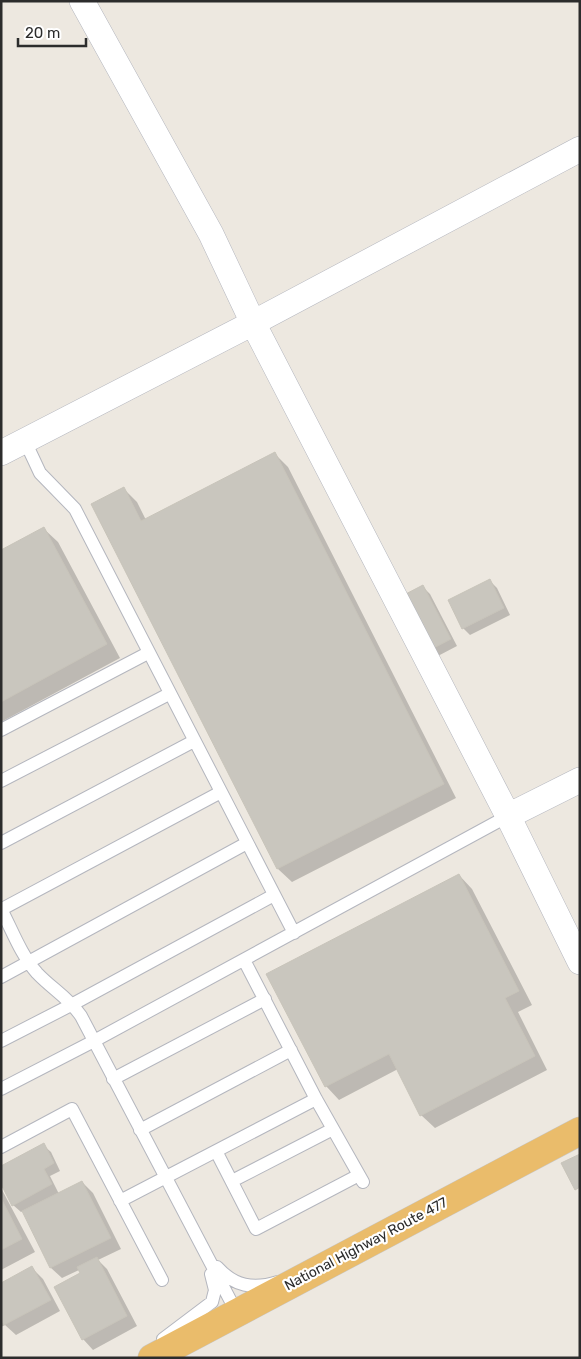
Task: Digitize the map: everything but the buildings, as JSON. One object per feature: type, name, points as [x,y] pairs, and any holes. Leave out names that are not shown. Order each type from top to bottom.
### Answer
[{"type":"highway","name":"National Highway Route 477","points":[[152,1358],[580,1131]]},
{"type":"street","points":[[82,1],[211,234],[253,323],[508,816],[580,962]]},
{"type":"street","points":[[1,453],[253,323],[580,149]]},
{"type":"street","points":[[508,816],[580,780]]},
{"type":"lane","points":[[25,441],[40,473],[74,509],[294,933]]},
{"type":"lane","points":[[1,730],[148,652]]},
{"type":"lane","points":[[1,781],[170,694]]},
{"type":"lane","points":[[1,843],[194,741]]},
{"type":"lane","points":[[220,792],[1,909],[28,963],[73,1004],[81,1016],[237,1313]]},
{"type":"lane","points":[[1,1089],[94,1042],[508,816]]},
{"type":"lane","points":[[1,977],[247,843]]},
{"type":"lane","points":[[1,1041],[274,895]]},
{"type":"lane","points":[[216,1151],[256,1229],[361,1178],[316,1099],[244,960]]},
{"type":"lane","points":[[113,1079],[265,999]]},
{"type":"lane","points":[[140,1130],[291,1050]]},
{"type":"lane","points":[[120,1201],[316,1099]]},
{"type":"lane","points":[[1,1147],[72,1109],[162,1280]]},
{"type":"lane","points":[[232,1181],[333,1128]]},
{"type":"lane","points":[[203,1249],[231,1280],[244,1285],[272,1284],[326,1266]]},
{"type":"lane","points":[[139,1358],[212,1302],[215,1290],[203,1249]]}]
